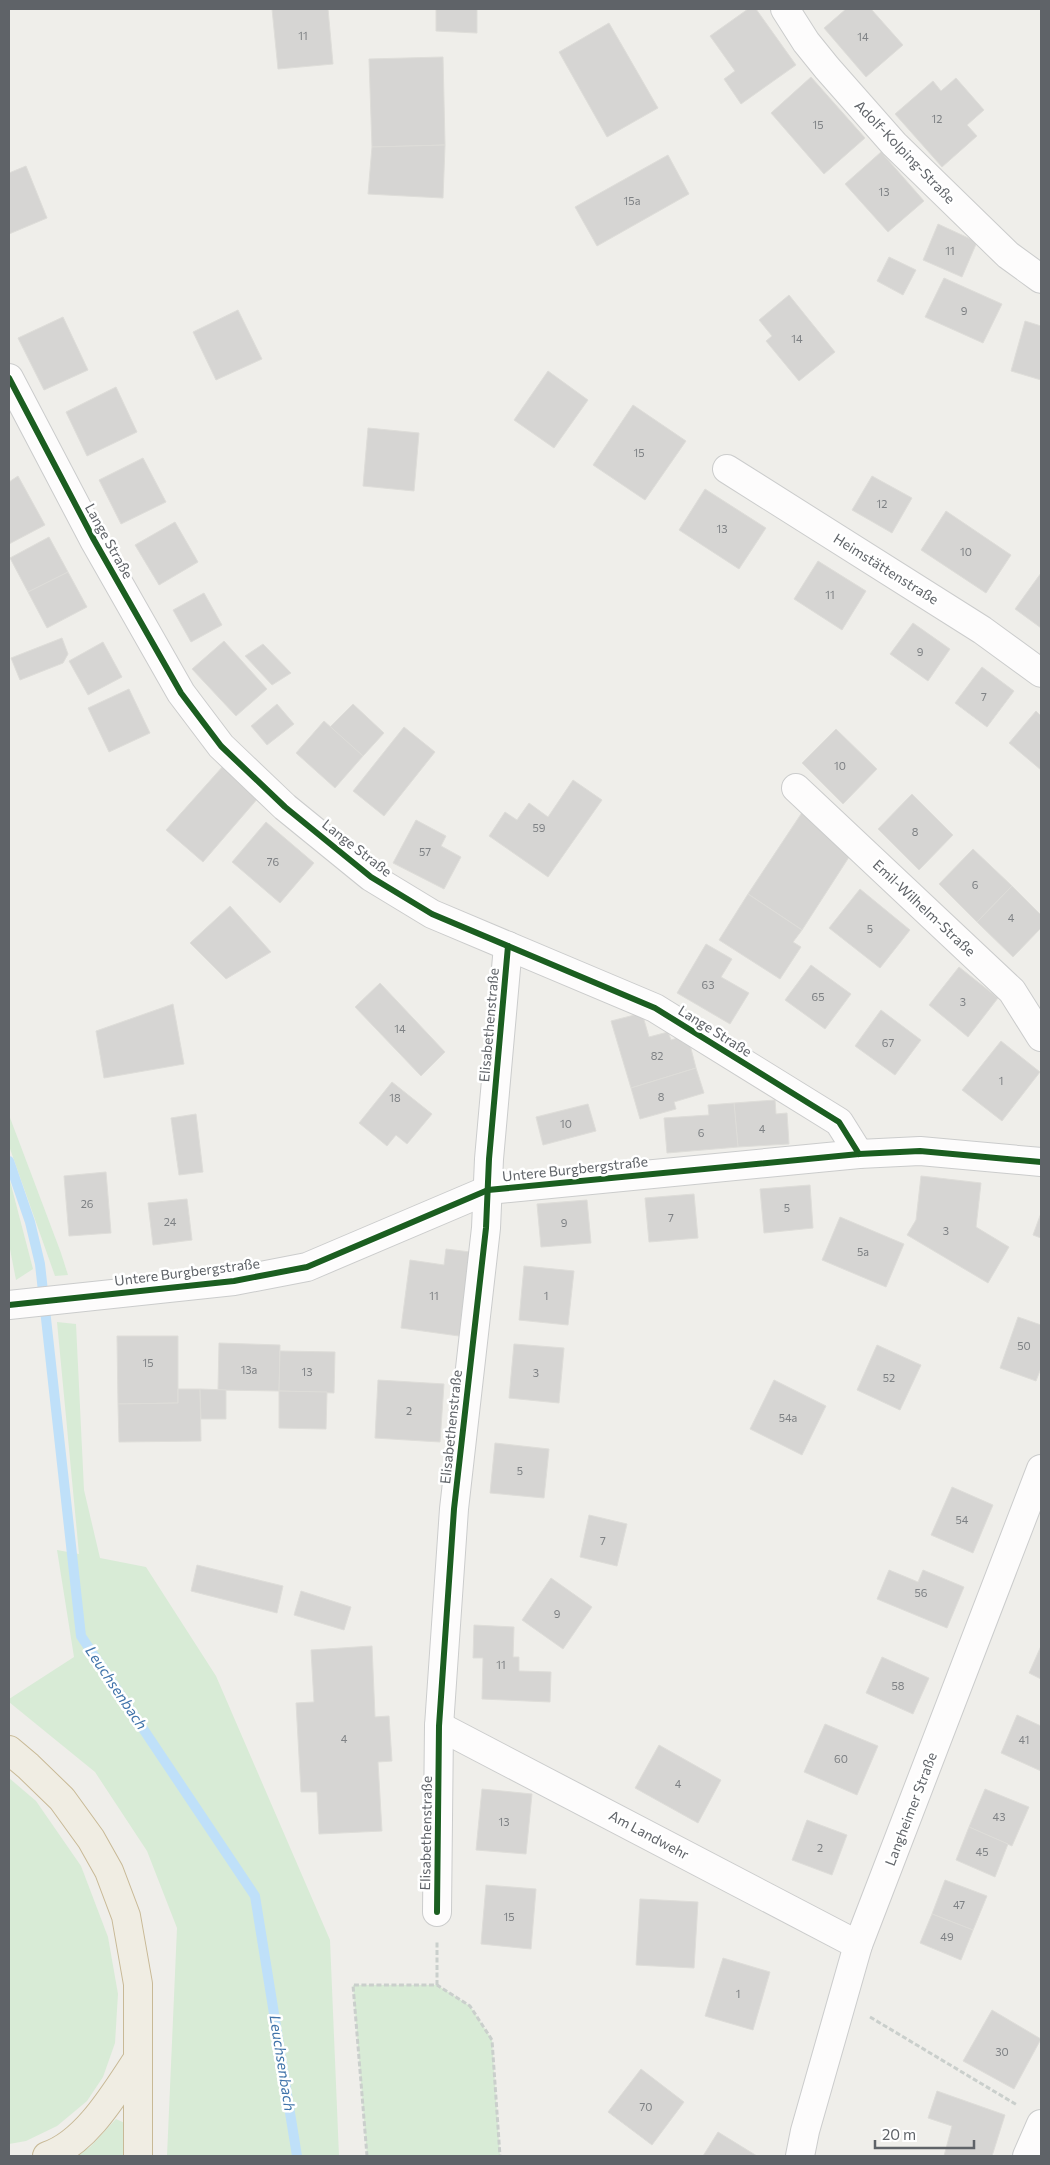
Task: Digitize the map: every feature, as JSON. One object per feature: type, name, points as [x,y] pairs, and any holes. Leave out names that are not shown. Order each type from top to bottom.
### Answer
[{"type":"highway","points":[[9,1750],[62,1799],[91,1839],[108,1871],[126,1916],[138,1984],[138,2156]]},
{"type":"highway","points":[[47,2156],[59,2152],[83,2132],[110,2102],[137,2060]]},
{"type":"street","name":"Adolf-Kolping-Straße","points":[[785,9],[806,42],[894,144],[1008,255],[1041,279]]},
{"type":"street","name":"Lange Straße","points":[[9,378],[94,540],[181,693],[222,746],[285,807],[371,877],[432,914],[655,1008],[839,1122],[859,1154]]},
{"type":"street","name":"Heimstättenstraße","points":[[727,469],[982,630],[1041,673]]},
{"type":"street","name":"Emil-Wilhelm-Straße","points":[[796,788],[1012,991],[1041,1037]]},
{"type":"street","name":"Elisabethenstraße","points":[[437,1912],[439,1726],[454,1510],[488,1190],[488,1159],[508,946]]},
{"type":"street","name":"Untere Burgbergstraße","points":[[17,1304],[234,1281],[307,1267],[488,1190],[859,1154],[920,1152],[1041,1162]]},
{"type":"street","name":"Langheimer Straße","points":[[800,2156],[805,2130],[858,1945],[1041,1469]]},
{"type":"street","name":"Am Landwehr","points":[[439,1726],[858,1945]]},
{"type":"street","points":[[1027,2156],[1033,2116]]},
{"type":"path","points":[[437,1912],[437,1985]]},
{"type":"path","points":[[367,2156],[353,1985],[437,1985],[470,2006],[492,2040],[500,2156]]},
{"type":"path","points":[[842,2001],[1033,2116]]},
{"type":"green space","points":[[9,1115],[68,1275],[55,1276],[9,1146]]},
{"type":"green space","points":[[9,1177],[33,1269],[16,1280],[9,1244]]},
{"type":"green space","points":[[57,1322],[76,1324],[84,1490],[100,1558],[146,1567],[216,1676],[330,1940],[339,2156],[167,2156],[177,1928],[147,1851],[95,1772],[9,1702],[9,1699],[74,1657],[57,1550],[79,1554]]},
{"type":"green space","points":[[9,1778],[36,1801],[81,1866],[108,1937],[118,1994],[115,2043],[103,2077],[87,2101],[57,2126],[26,2141],[9,2144]]},
{"type":"green space","points":[[353,1985],[437,1985],[470,2006],[492,2040],[500,2156],[367,2156]]},
{"type":"green space","points":[[116,2119],[131,2126],[127,2156],[73,2156],[90,2147]]},
{"type":"building","points":[[272,9],[328,9],[333,64],[278,69]]},
{"type":"building","points":[[436,9],[477,9],[477,33],[436,31]]},
{"type":"building","points":[[748,9],[756,9],[796,65],[741,104],[724,79],[735,71],[710,36]]},
{"type":"building","points":[[846,9],[871,9],[903,45],[866,77],[824,28]]},
{"type":"building","points":[[609,23],[658,108],[607,137],[559,52]]},
{"type":"building","points":[[443,57],[445,145],[372,147],[369,59]]},
{"type":"building","points":[[811,77],[865,138],[824,174],[771,113]]},
{"type":"building","points":[[956,78],[984,110],[967,125],[977,136],[942,167],[895,114],[933,81],[941,91]]},
{"type":"building","points":[[445,145],[443,198],[368,194],[372,147]]},
{"type":"building","points":[[881,152],[924,201],[888,232],[845,184]]},
{"type":"building","points":[[668,155],[689,194],[597,246],[575,207]]},
{"type":"building","points":[[26,166],[47,218],[9,234],[9,173]]},
{"type":"building","points":[[938,224],[977,242],[962,277],[923,260]]},
{"type":"building","points":[[889,257],[916,270],[903,295],[877,281]]},
{"type":"building","points":[[944,278],[1002,304],[983,343],[925,317]]},
{"type":"building","points":[[789,295],[835,352],[799,381],[766,341],[772,336],[759,320]]},
{"type":"building","points":[[238,310],[262,359],[216,380],[193,332]]},
{"type":"building","points":[[63,317],[88,370],[44,390],[18,338]]},
{"type":"building","points":[[1025,321],[1041,326],[1041,380],[1011,371]]},
{"type":"building","points":[[548,371],[588,400],[554,448],[514,420]]},
{"type":"building","points":[[116,387],[137,432],[87,456],[66,412]]},
{"type":"building","points":[[633,405],[686,441],[645,500],[593,465]]},
{"type":"building","points":[[368,428],[419,433],[414,491],[363,486]]},
{"type":"building","points":[[143,458],[166,502],[121,524],[99,480]]},
{"type":"building","points":[[18,476],[45,525],[9,544],[9,482]]},
{"type":"building","points":[[872,476],[912,498],[892,533],[852,510]]},
{"type":"building","points":[[705,489],[766,528],[739,569],[679,530]]},
{"type":"building","points":[[946,511],[1011,555],[986,593],[921,550]]},
{"type":"building","points":[[175,522],[198,562],[159,585],[135,545]]},
{"type":"building","points":[[49,537],[68,572],[28,592],[10,558]]},
{"type":"building","points":[[818,561],[866,591],[842,630],[794,599]]},
{"type":"building","points":[[68,572],[87,607],[47,628],[28,592]]},
{"type":"building","points":[[1041,573],[1041,628],[1015,609]]},
{"type":"building","points":[[204,593],[222,625],[191,642],[173,610]]},
{"type":"building","points":[[913,623],[950,649],[928,681],[890,654]]},
{"type":"building","points":[[62,638],[68,654],[63,663],[20,680],[11,658]]},
{"type":"building","points":[[224,641],[267,689],[236,716],[192,669]]},
{"type":"building","points":[[103,642],[122,677],[88,695],[69,661]]},
{"type":"building","points":[[263,644],[291,673],[272,685],[245,656]]},
{"type":"building","points":[[982,667],[1014,691],[987,727],[955,703]]},
{"type":"building","points":[[129,689],[150,733],[109,752],[88,708]]},
{"type":"building","points":[[277,704],[294,724],[267,745],[251,726]]},
{"type":"building","points":[[353,704],[384,733],[363,756],[330,727]]},
{"type":"building","points":[[1036,711],[1041,716],[1041,770],[1009,743]]},
{"type":"building","points":[[324,721],[363,756],[335,788],[296,753]]},
{"type":"building","points":[[404,727],[435,752],[384,816],[353,791]]},
{"type":"building","points":[[836,729],[877,769],[843,804],[802,763]]},
{"type":"building","points":[[224,765],[259,797],[203,862],[166,830]]},
{"type":"building","points":[[573,780],[602,800],[548,877],[489,836],[505,812],[517,820],[529,803],[548,817]]},
{"type":"building","points":[[912,794],[953,835],[919,870],[878,829]]},
{"type":"building","points":[[803,811],[851,854],[802,930],[748,894]]},
{"type":"building","points":[[416,820],[446,836],[441,846],[461,857],[444,889],[393,863]]},
{"type":"building","points":[[266,822],[314,863],[280,903],[232,862]]},
{"type":"building","points":[[973,849],[1012,886],[977,922],[939,884]]},
{"type":"building","points":[[1012,886],[1041,915],[1041,928],[1013,957],[977,922]]},
{"type":"building","points":[[860,889],[910,930],[880,968],[829,928]]},
{"type":"building","points":[[748,894],[802,930],[793,942],[801,947],[780,979],[719,940]]},
{"type":"building","points":[[230,906],[271,952],[226,979],[190,943]]},
{"type":"building","points":[[706,944],[732,959],[721,977],[749,993],[730,1024],[677,993]]},
{"type":"building","points":[[811,965],[851,994],[825,1029],[785,1000]]},
{"type":"building","points":[[959,967],[998,998],[968,1037],[929,1005]]},
{"type":"building","points":[[380,983],[445,1052],[421,1076],[355,1007]]},
{"type":"building","points":[[173,1004],[184,1064],[104,1078],[96,1031]]},
{"type":"building","points":[[881,1010],[921,1040],[895,1075],[855,1046]]},
{"type":"building","points":[[642,1013],[649,1037],[668,1032],[671,1040],[681,1037],[683,1043],[689,1041],[696,1068],[631,1088],[611,1021]]},
{"type":"building","points":[[1001,1041],[1040,1072],[1002,1121],[962,1090]]},
{"type":"building","points":[[696,1068],[704,1093],[674,1102],[676,1109],[640,1119],[631,1088]]},
{"type":"building","points":[[392,1082],[432,1114],[407,1144],[396,1135],[387,1146],[359,1123]]},
{"type":"building","points":[[775,1100],[776,1114],[787,1113],[789,1144],[738,1147],[734,1103]]},
{"type":"building","points":[[734,1103],[738,1147],[667,1153],[664,1118],[709,1115],[708,1105]]},
{"type":"building","points":[[588,1104],[596,1131],[543,1145],[536,1117]]},
{"type":"building","points":[[196,1114],[203,1172],[179,1175],[171,1118]]},
{"type":"building","points":[[106,1172],[111,1233],[69,1236],[64,1176]]},
{"type":"building","points":[[921,1176],[981,1183],[976,1227],[1009,1247],[988,1283],[907,1235],[916,1220]]},
{"type":"building","points":[[810,1185],[813,1228],[764,1233],[760,1189]]},
{"type":"building","points":[[694,1194],[698,1238],[649,1242],[645,1198]]},
{"type":"building","points":[[187,1199],[192,1240],[153,1245],[148,1203]]},
{"type":"building","points":[[587,1200],[591,1243],[541,1247],[537,1204]]},
{"type":"building","points":[[1041,1213],[1041,1238],[1033,1235]]},
{"type":"building","points":[[840,1217],[904,1244],[886,1287],[822,1260]]},
{"type":"building","points":[[446,1249],[470,1252],[459,1336],[401,1328],[410,1260],[444,1265]]},
{"type":"building","points":[[524,1266],[574,1271],[568,1325],[519,1320]]},
{"type":"building","points":[[1018,1317],[1041,1325],[1041,1368],[1036,1381],[1000,1368]]},
{"type":"building","points":[[117,1336],[178,1336],[178,1403],[118,1404]]},
{"type":"building","points":[[219,1343],[280,1345],[279,1391],[218,1390]]},
{"type":"building","points":[[514,1344],[564,1348],[559,1403],[509,1398]]},
{"type":"building","points":[[877,1345],[921,1365],[900,1410],[857,1390]]},
{"type":"building","points":[[280,1351],[335,1352],[334,1393],[279,1391]]},
{"type":"building","points":[[378,1380],[444,1384],[440,1442],[375,1438]]},
{"type":"building","points":[[774,1380],[826,1406],[802,1455],[750,1429]]},
{"type":"building","points":[[178,1389],[200,1389],[201,1441],[119,1442],[118,1404],[178,1403]]},
{"type":"building","points":[[200,1389],[226,1390],[226,1419],[201,1419]]},
{"type":"building","points":[[279,1391],[327,1392],[326,1429],[279,1428]]},
{"type":"building","points":[[495,1443],[549,1449],[544,1498],[490,1493]]},
{"type":"building","points":[[952,1487],[993,1505],[973,1553],[931,1535]]},
{"type":"building","points":[[589,1515],[627,1524],[617,1566],[580,1557]]},
{"type":"building","points":[[197,1565],[283,1586],[277,1613],[191,1591]]},
{"type":"building","points":[[889,1570],[918,1582],[923,1570],[964,1587],[947,1628],[877,1599]]},
{"type":"building","points":[[551,1578],[592,1607],[563,1649],[522,1620]]},
{"type":"building","points":[[301,1591],[351,1607],[344,1630],[294,1615]]},
{"type":"building","points":[[474,1625],[514,1627],[513,1657],[519,1657],[519,1671],[551,1672],[550,1702],[482,1699],[483,1658],[473,1658]]},
{"type":"building","points":[[372,1646],[375,1717],[389,1716],[392,1761],[378,1762],[382,1831],[319,1834],[317,1792],[301,1792],[296,1703],[314,1702],[311,1650]]},
{"type":"building","points":[[1041,1646],[1041,1679],[1029,1673]]},
{"type":"building","points":[[882,1657],[929,1678],[913,1714],[866,1693]]},
{"type":"building","points":[[1017,1715],[1041,1726],[1041,1771],[1001,1753]]},
{"type":"building","points":[[825,1724],[878,1746],[857,1795],[804,1772]]},
{"type":"building","points":[[659,1745],[721,1780],[698,1823],[635,1788]]},
{"type":"building","points":[[482,1789],[532,1794],[526,1854],[476,1850]]},
{"type":"building","points":[[985,1789],[1029,1807],[1012,1846],[969,1827]]},
{"type":"building","points":[[807,1820],[847,1835],[832,1875],[792,1860]]},
{"type":"building","points":[[969,1827],[1008,1844],[995,1877],[956,1860]]},
{"type":"building","points":[[945,1880],[987,1896],[973,1930],[932,1914]]},
{"type":"building","points":[[486,1885],[536,1889],[531,1949],[481,1944]]},
{"type":"building","points":[[640,1899],[698,1902],[694,1968],[636,1965]]},
{"type":"building","points":[[932,1914],[973,1930],[961,1960],[920,1943]]},
{"type":"building","points":[[723,1958],[770,1972],[753,2030],[705,2016]]},
{"type":"building","points":[[992,2010],[1041,2039],[1014,2089],[963,2061]]},
{"type":"building","points":[[641,2069],[684,2102],[652,2145],[608,2112]]},
{"type":"building","points":[[937,2091],[1005,2115],[992,2156],[944,2156],[952,2126],[928,2118]]},
{"type":"building","points":[[718,2132],[757,2156],[703,2156]]},
{"type":"waterway","name":"Leuchsenbach","points":[[9,1161],[30,1222],[40,1264],[81,1636],[255,1896],[297,2156]]},
{"type":"cycle path","points":[[9,378],[94,540],[181,693],[221,746],[285,807],[371,877],[432,914],[655,1008],[839,1122],[859,1154]]},
{"type":"cycle path","points":[[437,1912],[439,1726],[454,1509],[486,1228],[489,1159],[508,946]]},
{"type":"cycle path","points":[[9,1305],[234,1281],[307,1267],[488,1190],[859,1154],[920,1151],[1041,1162]]}]
